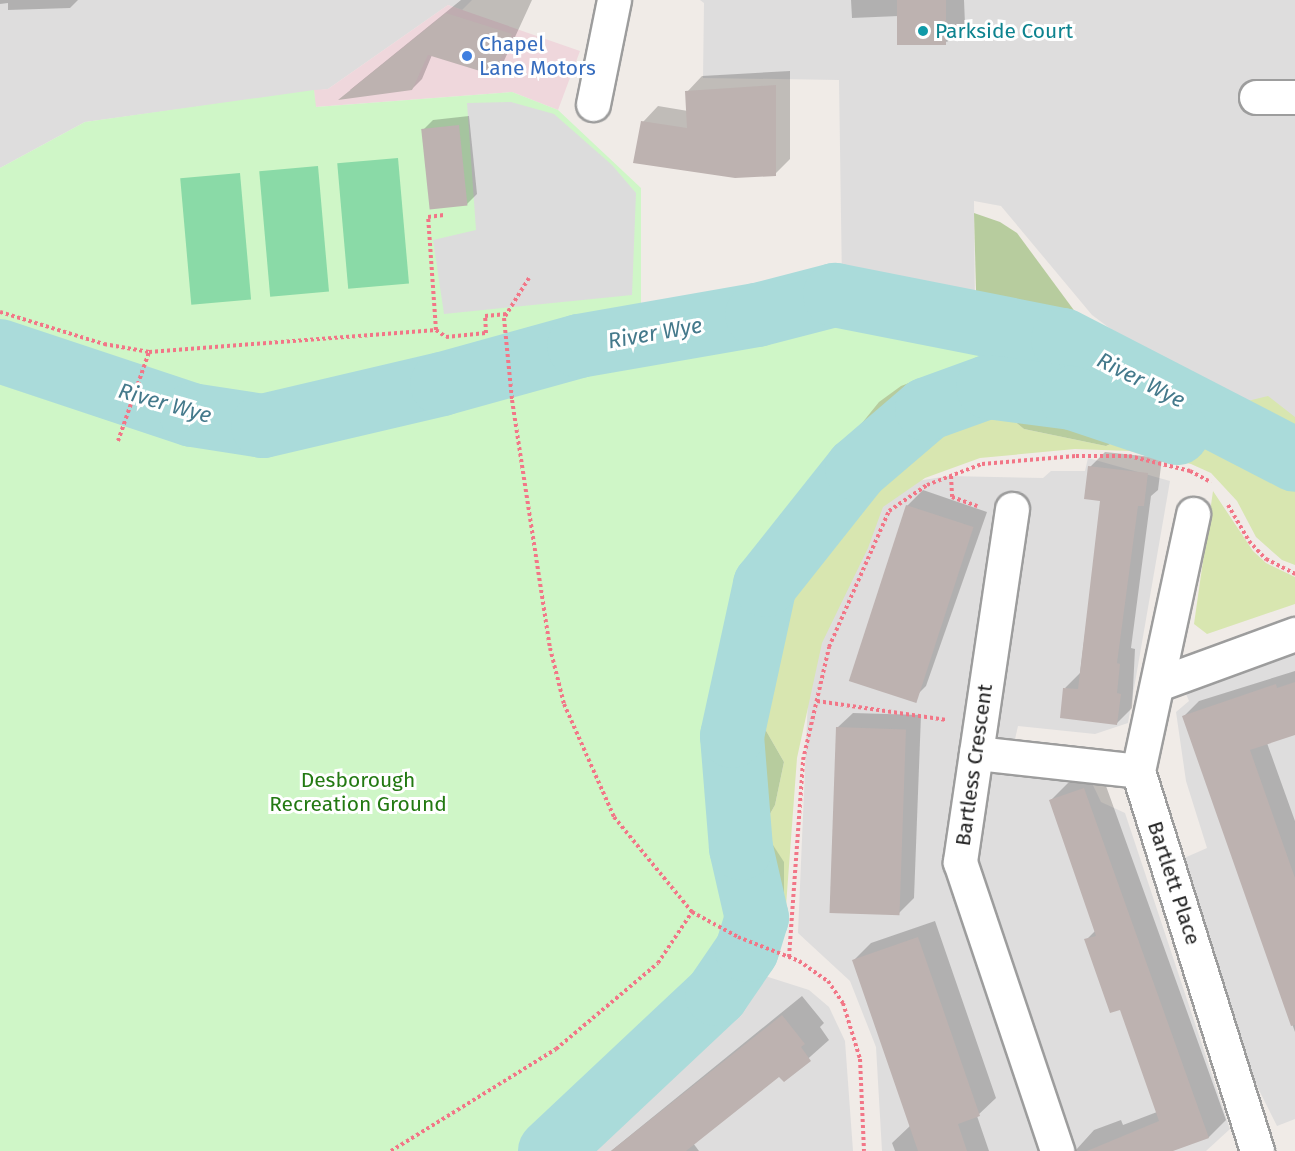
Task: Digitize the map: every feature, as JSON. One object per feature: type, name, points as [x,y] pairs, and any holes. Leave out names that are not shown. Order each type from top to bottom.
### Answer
[{"type":"street","points":[[593,104],[614,0]]},
{"type":"street","points":[[1256,97],[1295,97]]},
{"type":"street","name":"Bartless Crescent","points":[[1011,514],[960,862],[1057,1151]]},
{"type":"street","points":[[978,739],[1138,771],[1193,514]]},
{"type":"street","points":[[1158,684],[1295,634]]},
{"type":"street","name":"Bartlett Place","points":[[1138,771],[1257,1151]]},
{"type":"path","points":[[436,330],[428,217],[444,215]]},
{"type":"path","points":[[529,278],[506,316],[512,400],[550,648],[564,704],[614,818],[692,912],[738,937],[799,961],[828,981],[843,1003],[860,1059],[864,1151]]},
{"type":"path","points":[[0,312],[104,344],[149,352],[436,330],[446,337],[486,333],[484,316],[506,316]]},
{"type":"path","points":[[118,441],[149,352]]},
{"type":"path","points":[[951,477],[952,497],[1011,514]]},
{"type":"path","points":[[817,701],[978,739]]},
{"type":"path","points":[[391,1151],[503,1085],[564,1043],[658,963],[692,912]]},
{"type":"shaded area","points":[[0,0],[472,0],[462,10],[448,5],[328,89],[85,122],[0,168]]},
{"type":"shaded area","points":[[700,0],[1295,0],[1295,439],[1143,353],[1092,315],[1001,206],[974,201],[975,313],[874,279],[842,283],[839,80],[703,78],[704,3]]},
{"type":"shaded area","points":[[448,5],[580,51],[558,110],[512,92],[315,107],[314,90],[328,89]]},
{"type":"shaded area","points":[[511,102],[554,114],[612,165],[636,193],[632,295],[444,314],[433,240],[476,230],[467,103]]},
{"type":"shaded area","points":[[1088,458],[1170,481],[1128,723],[1095,734],[1018,726],[1008,770],[1091,781],[1101,802],[1125,813],[1230,1129],[1206,1151],[882,1151],[876,1047],[850,981],[798,933],[810,652],[879,503],[905,483],[948,476],[1043,478],[1051,471],[1085,471]]},
{"type":"shaded area","points":[[1295,650],[1295,1119],[1277,1126],[1255,1082],[1182,859],[1207,848],[1186,781],[1176,712],[1189,701],[1184,689]]},
{"type":"shaded area","points":[[762,975],[809,990],[829,1007],[845,1041],[853,1151],[556,1151],[735,989]]},
{"type":"green space","name":"Desborough Recreation Ground","points":[[314,90],[316,107],[512,92],[558,110],[641,188],[641,325],[527,346],[528,368],[825,306],[879,313],[960,338],[1089,355],[1183,412],[1159,414],[1114,394],[1000,362],[938,372],[901,386],[879,402],[796,505],[739,597],[730,617],[707,705],[709,722],[725,749],[739,869],[742,932],[723,942],[770,949],[762,975],[735,989],[556,1151],[0,1151],[0,168],[85,122]]},
{"type":"green space","points":[[398,158],[409,284],[348,289],[337,163]]},
{"type":"green space","points":[[318,166],[329,292],[270,297],[259,171]]},
{"type":"green space","points":[[240,173],[251,300],[191,305],[180,178]]},
{"type":"green space","points":[[974,213],[1000,222],[1017,233],[1090,332],[1062,337],[977,327]]},
{"type":"green space","points":[[825,306],[879,313],[960,338],[1089,355],[1183,412],[1106,446],[1024,429],[1001,410],[981,412],[918,437],[907,463],[852,511],[824,528],[806,584],[779,616],[775,633],[781,654],[774,691],[761,722],[784,762],[775,805],[762,828],[784,862],[784,907],[766,927],[735,917],[610,709],[795,409]]},
{"type":"green space","points":[[1268,396],[1295,417],[1295,565],[1282,560],[1256,537],[1237,501],[1211,473],[1191,464],[1130,451],[1075,449],[980,458],[925,478],[883,507],[868,548],[822,643],[797,758],[784,933],[766,927],[784,907],[784,863],[762,828],[775,805],[784,762],[761,722],[774,691],[781,654],[775,633],[779,616],[806,584],[824,528],[852,511],[907,463],[918,437],[981,412],[1001,410],[1024,429],[1106,446],[1178,418]]},
{"type":"green space","points":[[1213,491],[1253,551],[1266,563],[1295,577],[1295,604],[1207,634],[1194,624]]},
{"type":"building","name":"Parkside Court","points":[[897,0],[946,0],[946,45],[897,45]]},
{"type":"building","name":"Chapel Lane Motors","points":[[446,13],[512,34],[493,75],[428,55],[412,90],[338,100]]},
{"type":"building","points":[[776,85],[776,176],[735,178],[633,163],[641,121],[687,128],[685,91]]},
{"type":"building","points":[[459,125],[467,206],[430,210],[421,129]]},
{"type":"building","points":[[1088,466],[1148,473],[1144,506],[1138,506],[1117,663],[1120,664],[1117,693],[1121,694],[1117,725],[1060,718],[1063,688],[1078,689],[1100,501],[1084,499]]},
{"type":"building","points":[[906,505],[974,527],[916,703],[849,681]]},
{"type":"building","points":[[1295,682],[1295,735],[1250,750],[1295,878],[1295,1025],[1291,1026],[1182,716],[1276,684],[1277,688]]},
{"type":"building","points":[[836,727],[906,729],[899,915],[830,913]]},
{"type":"building","points":[[1084,788],[1209,1138],[1173,1151],[1087,1151],[1159,1121],[1120,1010],[1110,1013],[1084,939],[1096,936],[1049,800]]},
{"type":"building","points":[[918,937],[980,1116],[958,1124],[967,1151],[918,1151],[852,960]]},
{"type":"building","points":[[782,1015],[805,1044],[801,1047],[811,1061],[784,1082],[779,1077],[686,1151],[611,1151]]},
{"type":"waterway","name":"River Wye","points":[[0,351],[192,415],[263,426],[442,384],[579,346],[757,315],[835,295],[1063,340],[1295,460]]},
{"type":"waterway","points":[[550,1151],[717,994],[747,950],[757,918],[741,848],[732,736],[765,585],[857,469],[927,409],[988,387],[1072,398],[1177,433]]},
{"type":"place","name":"Parkside Court","points":[[923,31]]},
{"type":"place","name":"Chapel Lane Motors","points":[[467,56]]}]
